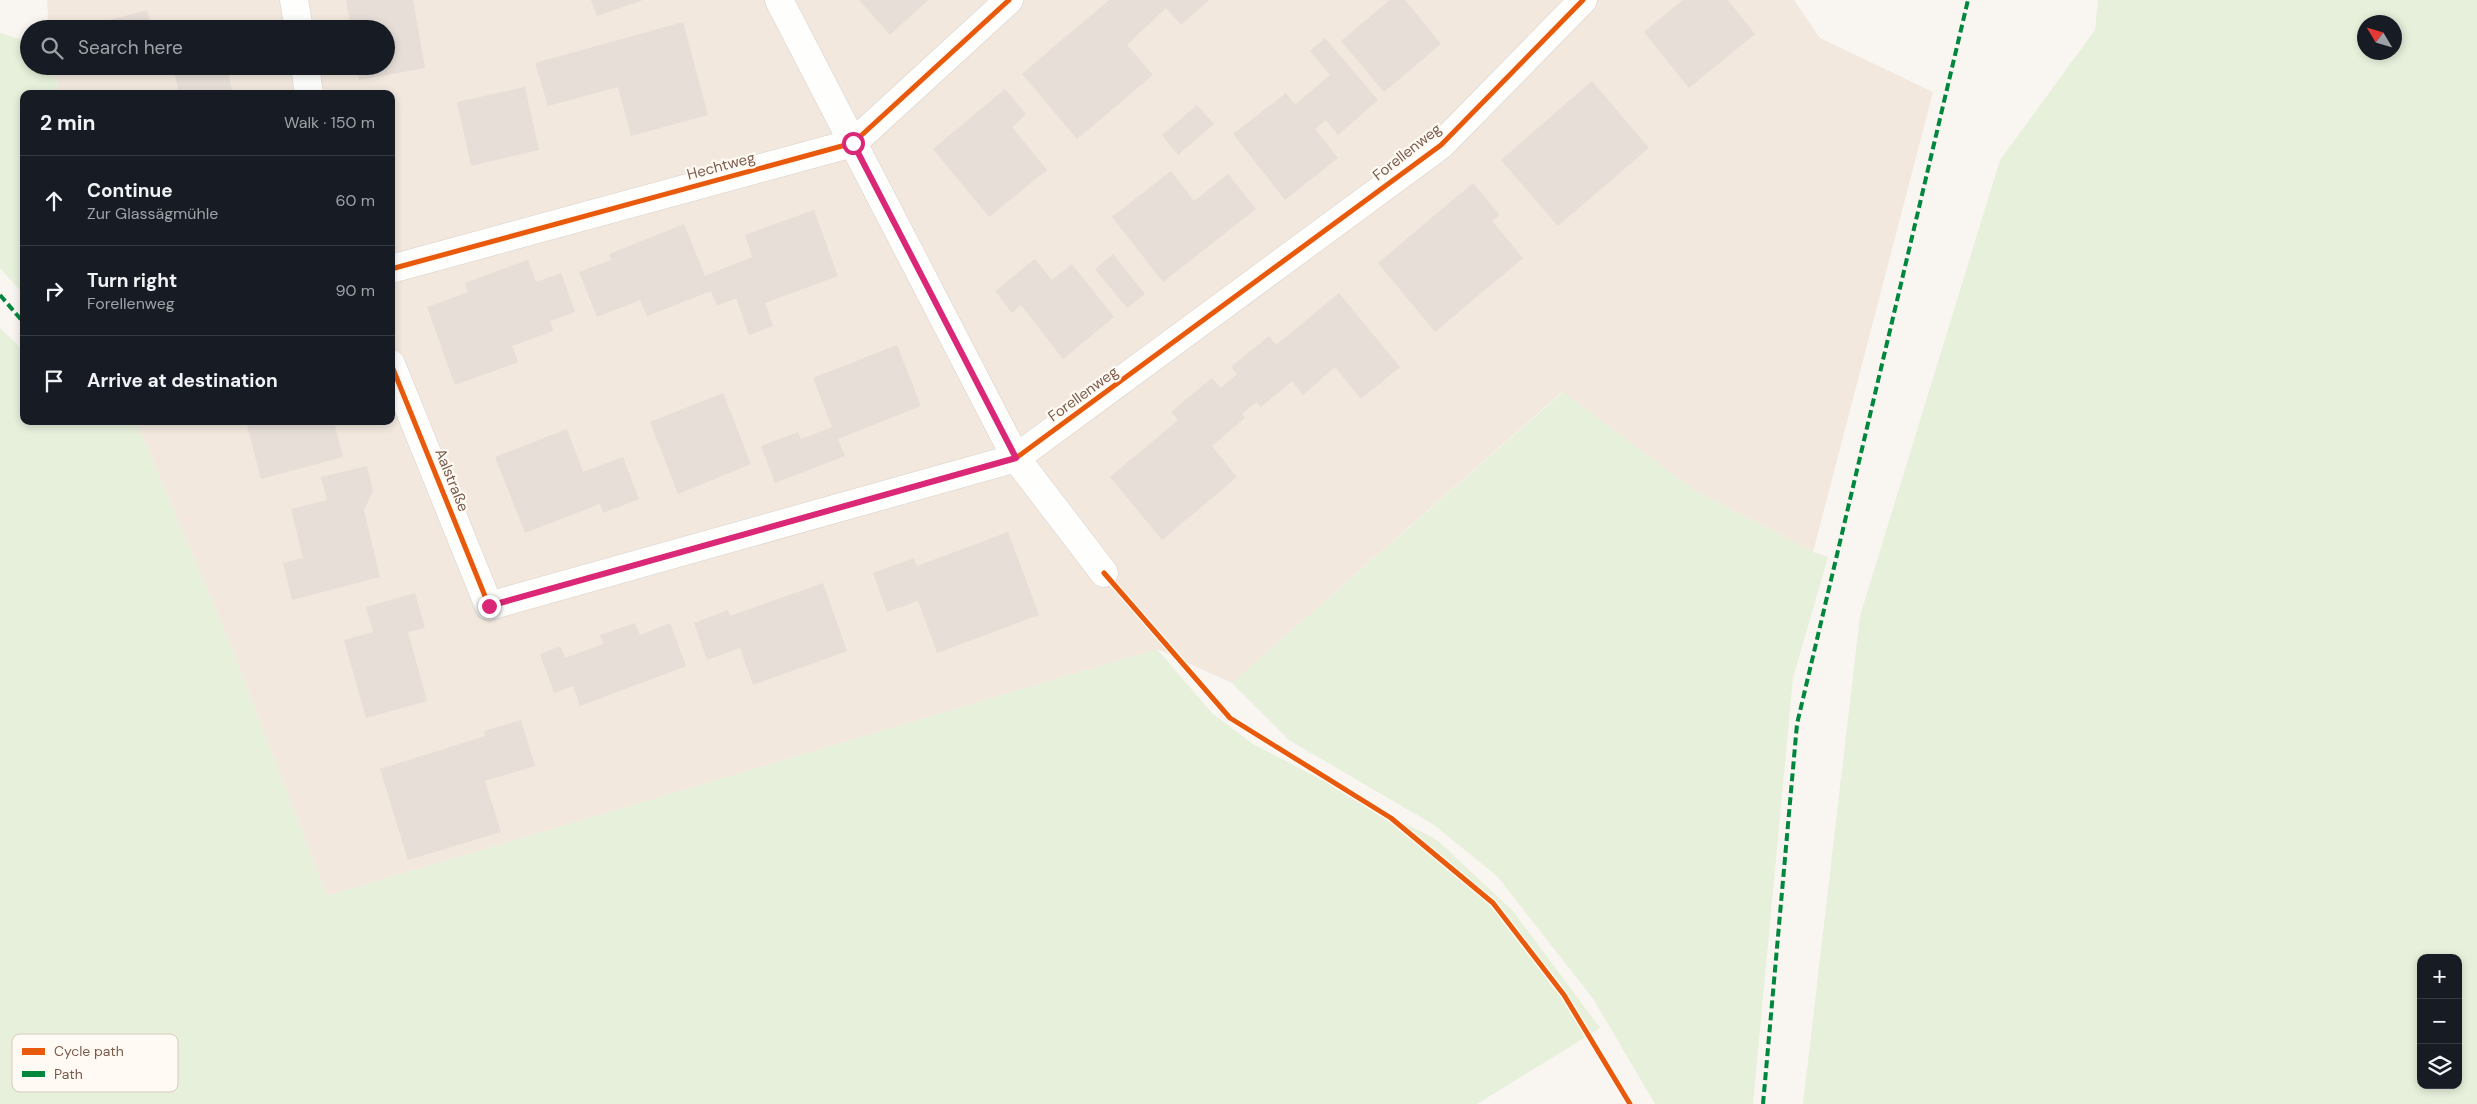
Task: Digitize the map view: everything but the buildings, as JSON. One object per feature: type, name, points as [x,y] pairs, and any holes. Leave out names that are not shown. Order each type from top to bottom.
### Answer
[{"type":"street","points":[[294,0],[297,20]]},
{"type":"street","points":[[779,0],[1016,458],[1104,573]]},
{"type":"street","name":"Hechtweg","points":[[395,268],[853,143],[1009,0]]},
{"type":"street","name":"Forellenweg","points":[[489,606],[1016,458],[1441,145],[1583,0]]},
{"type":"street","points":[[306,75],[308,90]]},
{"type":"street","name":"Aalstraße","points":[[395,374],[489,606]]},
{"type":"shaded area","points":[[47,0],[1794,0],[1820,38],[1933,92],[1813,552],[1694,490],[1562,392],[1232,683],[1157,649],[327,896],[228,638],[138,425],[395,425],[395,90],[58,90],[56,75],[395,75],[395,20],[48,20]]},
{"type":"green space","points":[[2098,0],[2477,0],[2477,1104],[1803,1104],[1860,616],[2000,160],[2095,30]]},
{"type":"green space","points":[[0,33],[20,39],[20,75],[56,75],[58,90],[20,90],[20,290],[0,268]]},
{"type":"green space","points":[[0,328],[20,347],[20,425],[138,425],[228,638],[327,896],[1157,649],[1212,713],[1253,744],[1437,840],[1513,911],[1600,1028],[1477,1104],[0,1104]]},
{"type":"green space","points":[[1563,392],[1694,490],[1813,552],[1828,557],[1793,678],[1753,1104],[1655,1104],[1594,1000],[1497,876],[1434,825],[1289,740],[1232,683]]},
{"type":"marked path","points":[[1763,1104],[1797,724],[1968,0]]},
{"type":"marked path","points":[[0,295],[20,318]]},
{"type":"cycle path","points":[[395,268],[853,143],[1009,0]]},
{"type":"cycle path","points":[[395,374],[489,606],[1016,458],[1441,145],[1583,0]]},
{"type":"cycle path","points":[[1104,573],[1230,718],[1391,818],[1493,903],[1564,995],[1630,1104]]},
{"type":"route","points":[[489,606],[1016,458],[853,143]]}]
